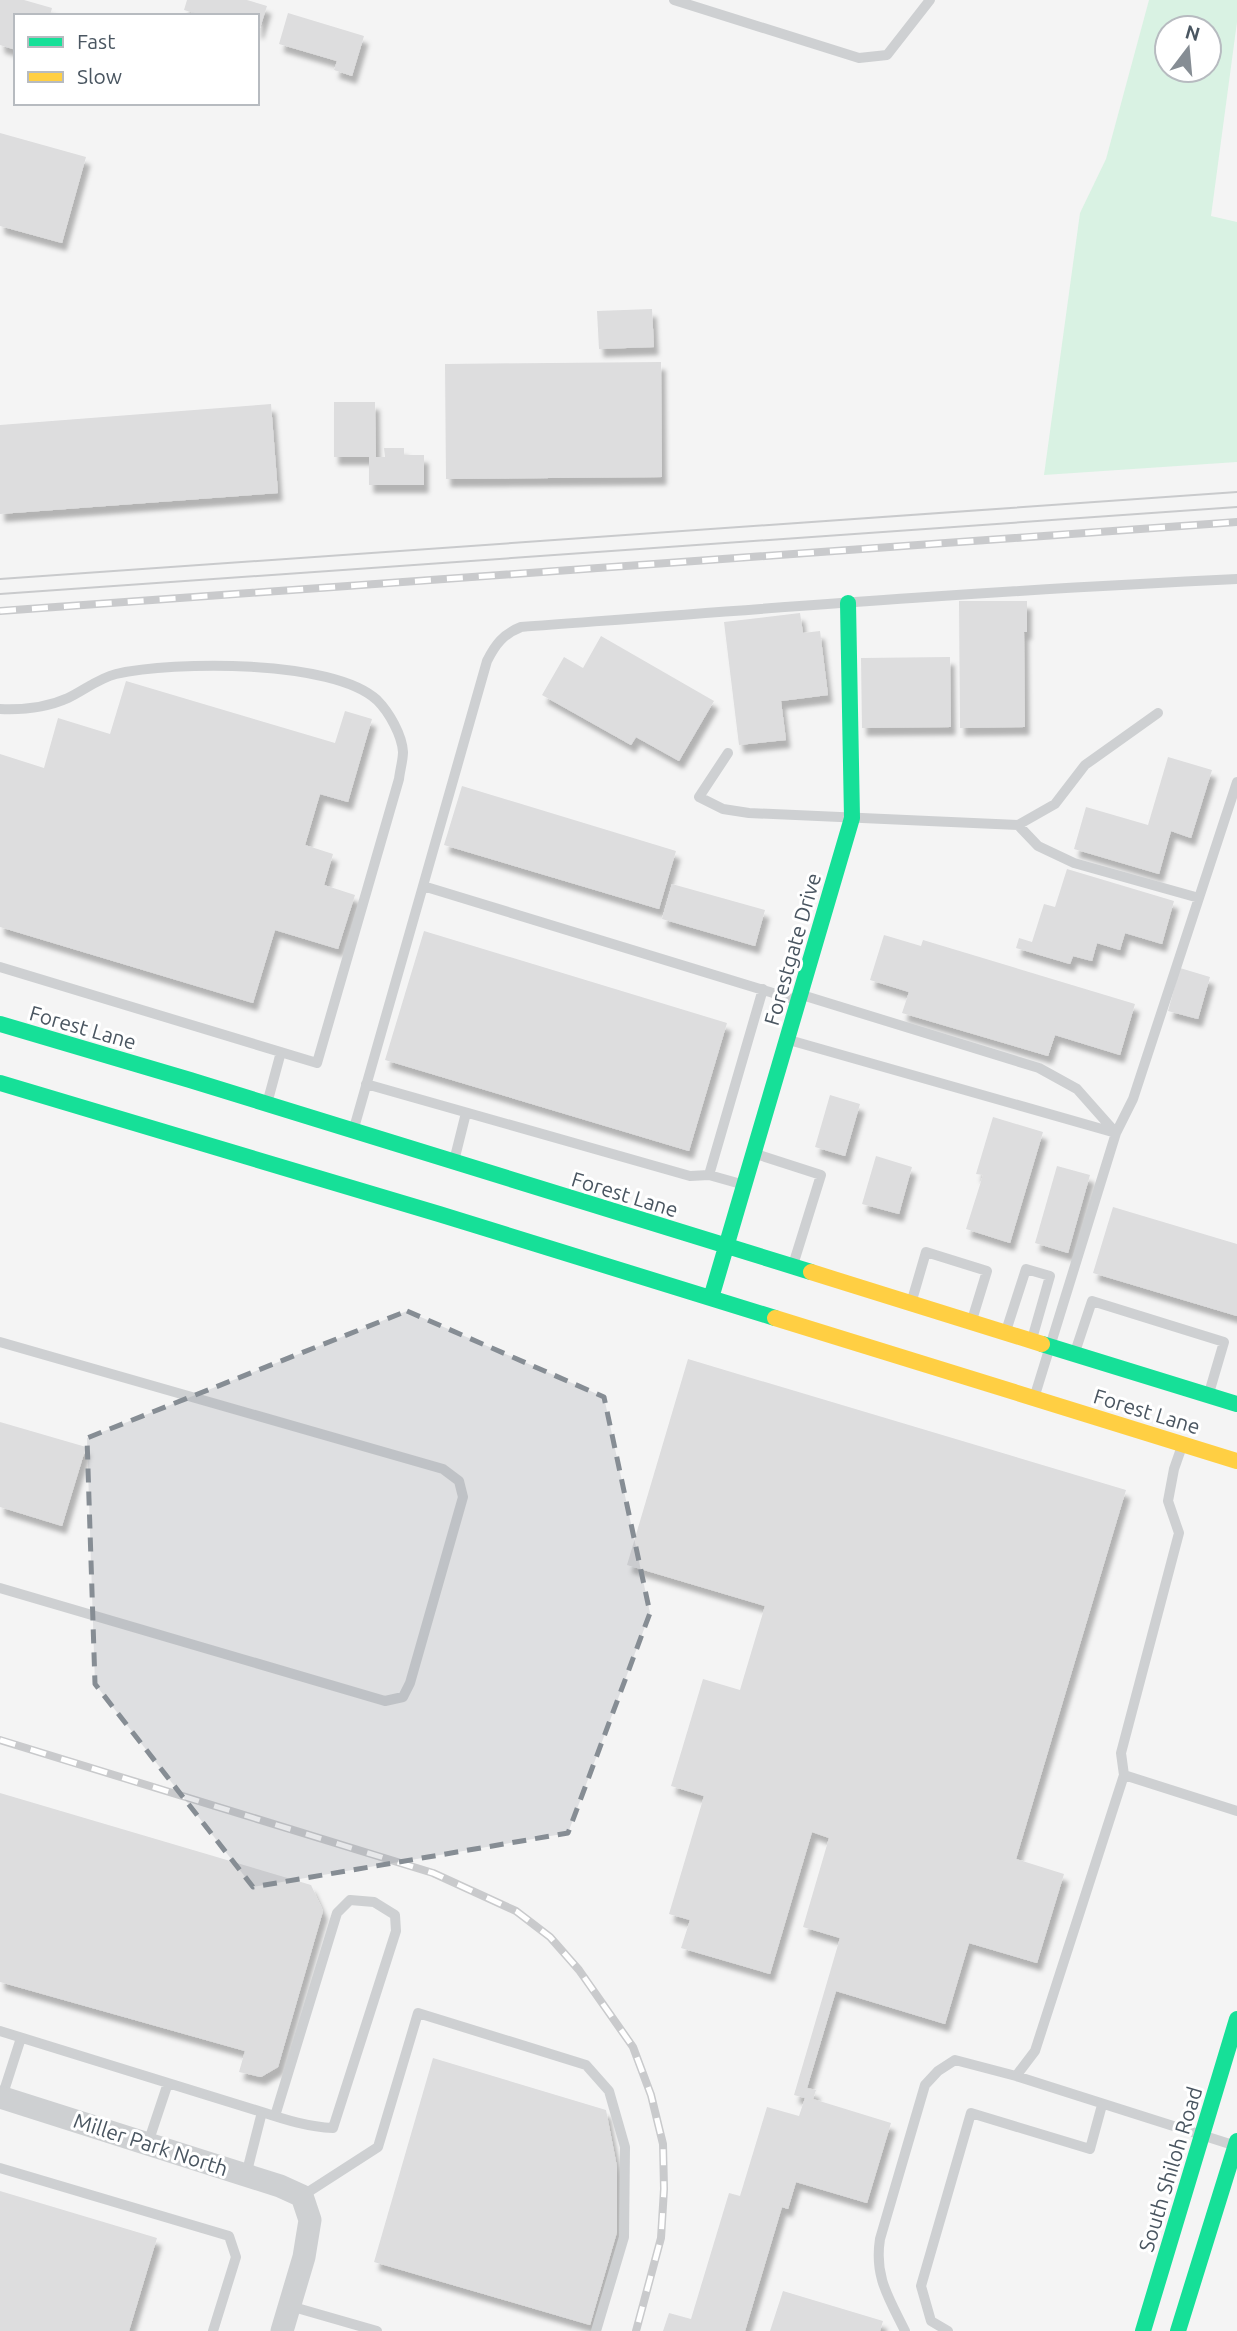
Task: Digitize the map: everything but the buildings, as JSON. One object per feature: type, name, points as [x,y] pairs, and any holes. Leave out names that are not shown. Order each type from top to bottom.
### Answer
[{"type":"main road","name":"Forestgate Drive","points":[[711,1298],[852,818],[848,603]]},
{"type":"main road","name":"Forest Lane","points":[[0,1024],[267,1104],[353,1132],[452,1170],[726,1246],[1237,1404]]},
{"type":"main road","name":"Forest Lane","points":[[0,1083],[441,1208],[711,1298],[1237,1461]]},
{"type":"main road","name":"South Shiloh Road","points":[[1143,2331],[1237,2019]]},
{"type":"main road","points":[[1178,2331],[1236,2143]]},
{"type":"street","name":"Miller Park North","points":[[1,2097],[246,2175],[302,2196]]},
{"type":"street","points":[[282,2331],[304,2257],[310,2220],[302,2196]]},
{"type":"lane","points":[[674,0],[859,58],[887,55],[930,0]]},
{"type":"lane","points":[[353,1132],[487,662],[494,646],[507,633],[520,627],[1064,587],[1237,579]]},
{"type":"lane","points":[[0,709],[30,710],[65,700],[113,675],[170,666],[251,667],[317,675],[357,686],[378,701],[395,725],[403,751],[400,779],[317,1063],[0,967]]},
{"type":"lane","points":[[727,752],[699,797],[723,808],[749,813],[1018,825],[1055,804],[1085,765],[1158,713]]},
{"type":"lane","points":[[1034,1398],[1116,1133],[1133,1099],[1237,782]]},
{"type":"lane","points":[[1018,825],[1038,846],[1074,863],[1199,898]]},
{"type":"lane","points":[[423,886],[763,989],[1039,1068],[1077,1089],[1116,1133]]},
{"type":"lane","points":[[709,1175],[763,989]]},
{"type":"lane","points":[[787,1040],[1116,1133]]},
{"type":"lane","points":[[267,1104],[281,1052]]},
{"type":"lane","points":[[366,1084],[690,1176],[709,1175],[744,1185]]},
{"type":"lane","points":[[452,1170],[466,1113]]},
{"type":"lane","points":[[754,1153],[821,1175],[792,1268]]},
{"type":"lane","points":[[911,1304],[926,1252],[988,1271],[971,1322]]},
{"type":"lane","points":[[1006,1334],[1026,1269],[1050,1276],[1031,1341]]},
{"type":"lane","points":[[1074,1354],[1091,1301],[1224,1342],[1208,1395]]},
{"type":"lane","points":[[0,1342],[443,1469],[459,1481],[463,1497],[410,1683],[403,1697],[385,1701],[0,1588]]},
{"type":"lane","points":[[1016,2077],[1035,2051],[1124,1775],[1121,1753],[1179,1533],[1168,1502],[1174,1469],[1183,1444]]},
{"type":"lane","points":[[1124,1775],[1237,1811]]},
{"type":"lane","points":[[0,2031],[275,2116],[317,2127],[333,2128],[396,1931],[394,1915],[374,1902],[349,1900],[337,1913],[275,2116]]},
{"type":"lane","points":[[302,2196],[379,2147],[418,2013],[586,2065],[609,2091],[625,2147],[624,2237],[596,2331]]},
{"type":"lane","points":[[1,2097],[21,2038]]},
{"type":"lane","points":[[905,2331],[882,2284],[877,2259],[880,2239],[925,2085],[938,2071],[955,2060],[1202,2136],[1236,2143]]},
{"type":"lane","points":[[148,2143],[168,2083]]},
{"type":"lane","points":[[948,2331],[931,2321],[920,2286],[971,2113],[1090,2149],[1102,2105]]},
{"type":"lane","points":[[246,2175],[262,2112]]},
{"type":"lane","points":[[0,2168],[229,2236],[236,2257],[216,2330]]},
{"type":"lane","points":[[290,2306],[377,2331]]},
{"type":"highlighted area","points":[[407,1311],[604,1397],[650,1613],[568,1833],[253,1887],[95,1684],[87,1438]]},
{"type":"green space","points":[[1149,0],[1237,0],[1237,22],[1211,216],[1237,222],[1237,462],[1044,475],[1080,213],[1106,159]]},
{"type":"tram line","points":[[0,579],[1237,492]]},
{"type":"tram line","points":[[0,594],[1237,507]]},
{"type":"railway","points":[[0,611],[1237,522]]},
{"type":"railway","points":[[0,1740],[433,1873],[516,1911],[550,1937],[579,1970],[633,2047],[651,2095],[663,2144],[661,2238],[636,2331]]},
{"type":"traffic: fast","points":[[711,1298],[852,818],[848,603]]},
{"type":"traffic: fast","points":[[0,1024],[811,1272]]},
{"type":"traffic: fast","points":[[0,1083],[775,1318]]},
{"type":"traffic: fast","points":[[1042,1344],[1237,1404]]},
{"type":"traffic: fast","points":[[1143,2331],[1237,2019]]},
{"type":"traffic: fast","points":[[1178,2331],[1237,2141]]},
{"type":"traffic: slow","points":[[811,1272],[1042,1344]]},
{"type":"traffic: slow","points":[[775,1318],[1237,1461]]}]
